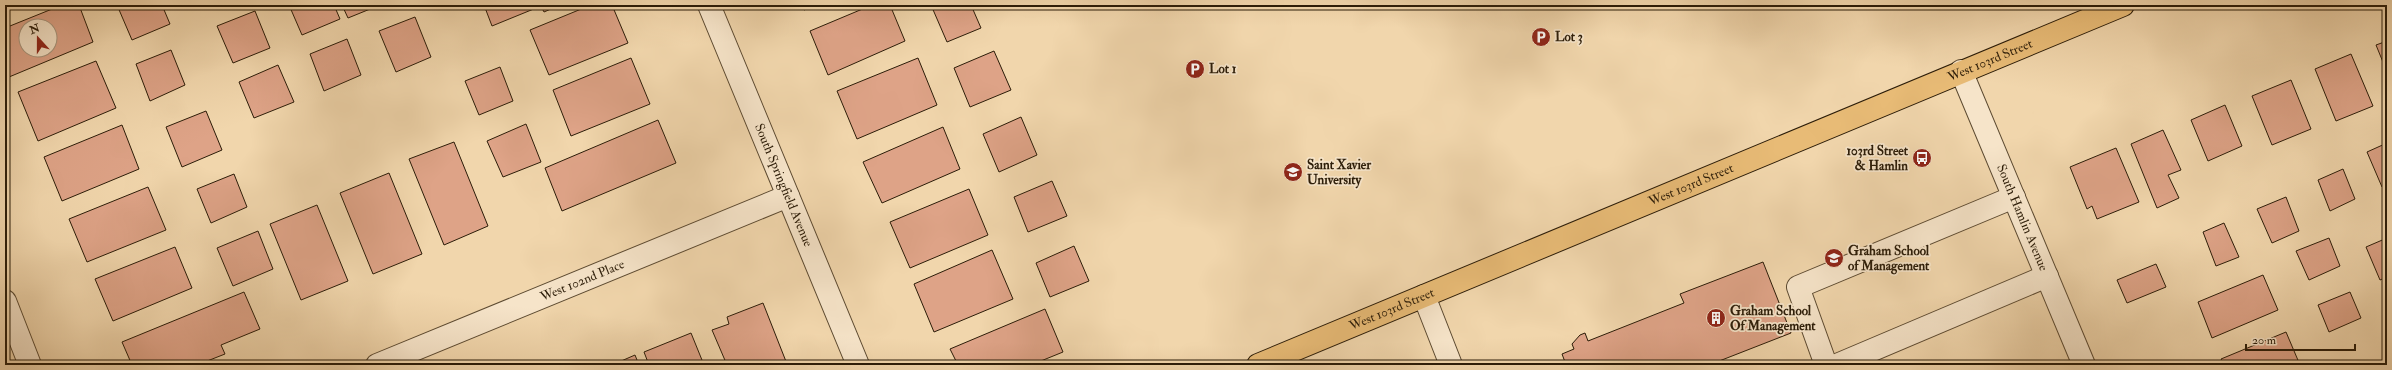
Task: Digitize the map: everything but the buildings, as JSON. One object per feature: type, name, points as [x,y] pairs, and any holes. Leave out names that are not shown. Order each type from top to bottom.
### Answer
[{"type":"main road","name":"West 103rd Street","points":[[1258,365],[1961,71],[2123,5]]},
{"type":"street","name":"South Springfield Avenue","points":[[708,5],[858,365]]},
{"type":"street","name":"South Hamlin Avenue","points":[[1961,71],[2084,365]]},
{"type":"street","name":"West 102nd Place","points":[[377,365],[788,196]]},
{"type":"street","points":[[1826,365],[1798,287],[2014,197]]},
{"type":"street","points":[[1837,365],[2047,276]]},
{"type":"street","points":[[1424,296],[1452,365]]},
{"type":"street","points":[[5,301],[30,365]]},
{"type":"place","name":"Lot 3","points":[[1541,37]]},
{"type":"place","name":"Lot 1","points":[[1195,69]]},
{"type":"place","name":"103rd Street & Hamlin","points":[[1922,158]]},
{"type":"place","name":"Saint Xavier University","points":[[1293,172]]},
{"type":"place","name":"Graham School of Management","points":[[1834,258]]},
{"type":"place","name":"Graham School Of Management","points":[[1716,318]]}]
